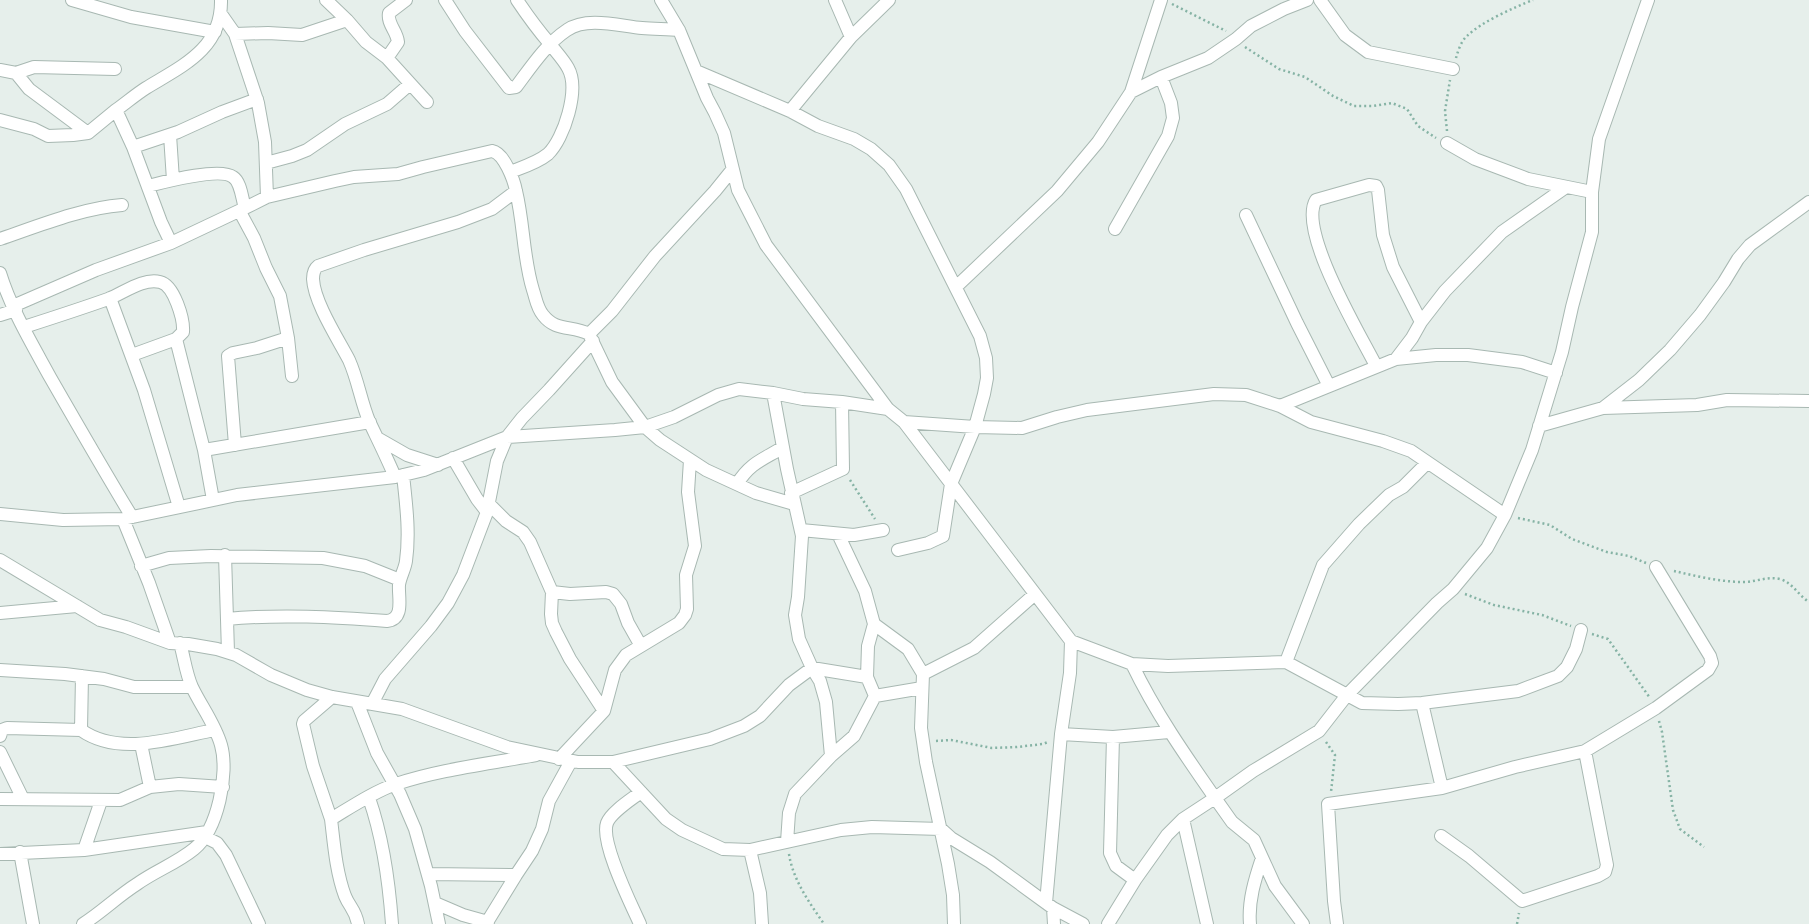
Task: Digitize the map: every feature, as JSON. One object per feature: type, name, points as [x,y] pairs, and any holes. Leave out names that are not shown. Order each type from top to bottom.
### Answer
[{"type":"street","points":[[72,0],[131,17],[215,32]]},
{"type":"street","points":[[0,120],[34,129],[48,136],[88,133],[116,110],[200,53],[215,32],[221,14],[221,0]]},
{"type":"street","points":[[326,0],[347,20],[366,42],[387,58],[428,102]]},
{"type":"street","points":[[387,58],[398,42],[397,36],[389,20],[389,13],[406,0]]},
{"type":"street","points":[[445,0],[464,31],[509,88],[516,87],[550,45],[567,29],[581,24],[600,23],[679,30]]},
{"type":"street","points":[[510,172],[535,163],[550,152],[559,137],[570,110],[573,93],[571,76],[560,56],[550,45],[517,0]]},
{"type":"street","points":[[661,0],[679,30],[707,98],[724,133],[738,190],[766,245],[888,409],[904,422],[1071,641],[1132,664],[1168,666],[1286,662],[1362,703],[1422,703],[1518,691],[1558,676],[1567,667],[1576,649],[1581,630]]},
{"type":"street","points":[[834,0],[851,37]]},
{"type":"street","points":[[790,111],[851,37],[889,0]]},
{"type":"street","points":[[957,286],[1057,191],[1098,142],[1131,92],[1161,0]]},
{"type":"street","points":[[1131,92],[1161,77],[1208,58],[1236,39],[1251,26],[1284,9],[1307,0]]},
{"type":"street","points":[[1320,0],[1345,35],[1368,52],[1453,69]]},
{"type":"street","points":[[1108,924],[1135,880],[1167,835],[1184,818],[1253,771],[1319,731],[1347,695],[1437,603],[1453,589],[1487,548],[1506,515],[1532,450],[1556,373],[1592,232],[1592,192],[1599,139],[1648,0]]},
{"type":"street","points":[[221,14],[235,34],[257,99],[262,121],[266,163],[267,197]]},
{"type":"street","points":[[235,34],[268,33],[302,35],[347,20]]},
{"type":"street","points":[[0,70],[16,73],[34,67],[115,70]]},
{"type":"street","points":[[696,71],[790,111],[818,126],[854,139],[871,149],[889,165],[906,189],[957,286],[980,336],[986,358],[987,378],[975,427],[951,484],[943,536],[928,542],[898,550]]},
{"type":"street","points":[[16,73],[29,89],[88,133]]},
{"type":"street","points":[[1116,229],[1168,136],[1173,118],[1171,103],[1161,77]]},
{"type":"street","points":[[266,163],[307,150],[345,124],[387,104],[410,84]]},
{"type":"street","points":[[133,147],[197,125],[222,112],[257,99]]},
{"type":"street","points":[[116,110],[133,147],[161,222],[171,243]]},
{"type":"street","points":[[170,135],[173,180]]},
{"type":"street","points":[[1448,143],[1475,159],[1500,169],[1546,184],[1592,192]]},
{"type":"street","points":[[0,315],[96,270],[171,243],[267,197],[346,178],[398,174],[492,151],[497,152],[502,158],[510,172],[516,191],[526,259],[540,310],[550,323],[555,326],[577,328],[591,338],[612,382],[645,427],[660,440],[706,470],[756,493],[793,498],[843,469],[842,402]]},
{"type":"street","points":[[372,704],[385,679],[431,626],[448,603],[463,575],[488,508],[497,461],[507,437],[522,418],[549,390],[655,256],[715,191],[732,170]]},
{"type":"street","points":[[148,186],[173,180],[211,174],[231,176],[238,185],[242,210],[280,296],[288,338],[292,376]]},
{"type":"street","points":[[1376,366],[1324,263],[1312,221],[1312,205],[1316,200],[1369,185],[1376,186],[1378,190],[1384,235],[1394,266],[1421,322]]},
{"type":"street","points":[[1396,359],[1412,338],[1421,322],[1445,291],[1502,232],[1566,187]]},
{"type":"street","points":[[227,619],[260,616],[328,617],[389,621],[396,616],[399,609],[400,580],[406,563],[408,530],[399,476],[370,422],[349,362],[316,294],[313,280],[316,268],[364,250],[430,232],[486,212],[516,191]]},
{"type":"street","points":[[1603,408],[1639,380],[1670,350],[1700,315],[1724,282],[1738,259],[1750,246],[1809,202]]},
{"type":"street","points":[[0,239],[62,218],[122,205]]},
{"type":"street","points":[[1246,215],[1297,323],[1330,386]]},
{"type":"street","points":[[0,273],[14,308],[127,518],[141,566],[175,643],[192,687],[201,701],[220,743],[224,759],[223,787],[213,821],[206,835],[195,848],[185,856],[137,884],[83,924]]},
{"type":"street","points":[[24,327],[110,298],[137,285],[149,282],[160,282],[167,285],[178,307],[183,326],[181,334],[176,339],[132,355]]},
{"type":"street","points":[[110,298],[132,355],[161,443],[179,506]]},
{"type":"street","points":[[235,445],[228,356],[233,352],[257,348],[288,338]]},
{"type":"street","points":[[176,339],[204,450],[213,500]]},
{"type":"street","points":[[1280,406],[1396,359],[1436,355],[1468,355],[1522,362],[1556,373]]},
{"type":"street","points":[[0,514],[63,520],[127,518],[237,495],[399,476],[438,465],[507,437],[645,427],[674,417],[738,388],[803,399],[842,402],[888,409]]},
{"type":"street","points":[[773,393],[782,448],[802,536],[799,589],[795,615],[799,639],[812,668],[820,681],[826,702],[831,756]]},
{"type":"street","points":[[904,422],[975,427],[1022,428],[1057,416],[1087,410],[1214,394],[1246,395],[1280,406],[1311,422],[1382,441],[1411,451],[1506,515]]},
{"type":"street","points":[[1540,426],[1603,408],[1697,405],[1727,400],[1809,401]]},
{"type":"street","points":[[204,450],[370,422]]},
{"type":"street","points":[[379,440],[404,453],[438,465]]},
{"type":"street","points":[[737,484],[750,466],[782,448]]},
{"type":"street","points":[[453,458],[477,499],[523,532],[537,558],[552,592],[551,614],[556,632],[570,659],[604,711]]},
{"type":"street","points":[[435,903],[487,923],[532,851],[542,829],[549,800],[565,760],[604,711],[615,670],[626,655],[679,623],[686,616],[687,571],[695,546],[688,492],[690,460]]},
{"type":"street","points":[[1286,662],[1323,565],[1359,524],[1389,495],[1403,487],[1428,463]]},
{"type":"street","points":[[801,530],[854,535],[883,530]]},
{"type":"street","points":[[838,534],[865,591],[874,624],[868,646],[867,677],[875,696]]},
{"type":"street","points":[[141,566],[169,558],[225,555],[323,558],[341,560],[365,566],[400,580]]},
{"type":"street","points":[[225,555],[228,652]]},
{"type":"street","points":[[0,560],[100,620],[175,643],[218,649],[228,652],[288,683],[332,697],[402,709],[507,747],[565,760],[594,763],[613,762],[710,739],[744,726],[760,716],[789,685],[812,668],[867,677]]},
{"type":"street","points":[[1337,924],[1334,901],[1328,804],[1442,788],[1515,767],[1585,751],[1656,708],[1708,670],[1712,663],[1710,656],[1656,567]]},
{"type":"street","points":[[552,592],[570,594],[606,592],[613,594],[621,604],[628,623],[640,646]]},
{"type":"street","points":[[923,674],[974,648],[1035,594]]},
{"type":"street","points":[[0,613],[77,606]]},
{"type":"street","points":[[874,624],[908,649],[923,674],[921,728],[926,762],[941,829],[953,896],[954,924]]},
{"type":"street","points":[[1054,924],[1050,905],[1062,734],[1070,673],[1071,641]]},
{"type":"street","points":[[1132,664],[1143,687],[1169,732],[1232,822],[1254,840],[1275,886],[1303,924]]},
{"type":"street","points":[[0,670],[82,676],[104,679],[134,687],[192,687]]},
{"type":"street","points":[[81,730],[82,676]]},
{"type":"street","points":[[875,696],[922,688]]},
{"type":"street","points":[[787,842],[789,813],[793,798],[831,756],[854,736],[875,696]]},
{"type":"street","points":[[332,697],[304,721],[303,724],[313,766],[331,820],[346,897],[356,913],[358,924]]},
{"type":"street","points":[[357,702],[377,753],[406,807],[415,829],[428,874],[439,924]]},
{"type":"street","points":[[1422,703],[1442,788]]},
{"type":"street","points":[[0,736],[2,730],[7,728],[81,730],[94,738],[114,742],[141,744],[214,730]]},
{"type":"street","points":[[1062,734],[1113,737],[1169,732]]},
{"type":"street","points":[[1113,737],[1110,853],[1116,866],[1135,880]]},
{"type":"street","points":[[141,744],[150,787]]},
{"type":"street","points":[[1441,836],[1469,856],[1522,901],[1598,876],[1605,872],[1607,865],[1585,751]]},
{"type":"street","points":[[0,752],[23,799]]},
{"type":"street","points":[[331,820],[394,785],[434,774],[542,754]]},
{"type":"street","points":[[613,762],[666,820],[682,830],[723,849],[750,850],[841,830],[864,828],[941,829],[951,838],[990,862],[1050,905],[1083,924]]},
{"type":"street","points":[[0,799],[124,800],[150,787],[179,784],[223,787]]},
{"type":"street","points":[[640,924],[616,868],[606,830],[608,821],[616,811],[641,792]]},
{"type":"street","points":[[369,798],[382,846],[389,889],[392,924]]},
{"type":"street","points":[[84,850],[101,800]]},
{"type":"street","points":[[1184,818],[1207,924]]},
{"type":"street","points":[[0,854],[84,850],[206,835],[216,843],[226,855],[259,924]]},
{"type":"street","points":[[750,850],[760,893],[762,924]]},
{"type":"street","points":[[20,852],[33,924]]},
{"type":"street","points":[[1250,924],[1249,913],[1254,880],[1262,858]]},
{"type":"street","points":[[428,874],[516,875]]},
{"type":"path","points":[[1161,0],[1227,31],[1244,46],[1279,69],[1306,77],[1333,96],[1354,106],[1374,106],[1392,103],[1407,110],[1418,126],[1434,137],[1448,143],[1445,111],[1458,50],[1467,36],[1483,25],[1517,6],[1533,0]]},
{"type":"path","points":[[843,469],[883,530]]},
{"type":"path","points":[[1453,589],[1494,605],[1542,615],[1608,639],[1656,708],[1662,732],[1673,810],[1680,829],[1704,847]]},
{"type":"path","points":[[1319,731],[1335,756],[1332,786],[1328,804]]},
{"type":"path","points":[[924,742],[951,740],[992,748],[1017,747],[1043,744],[1062,734]]},
{"type":"path","points":[[787,842],[791,868],[810,904],[824,924]]}]
